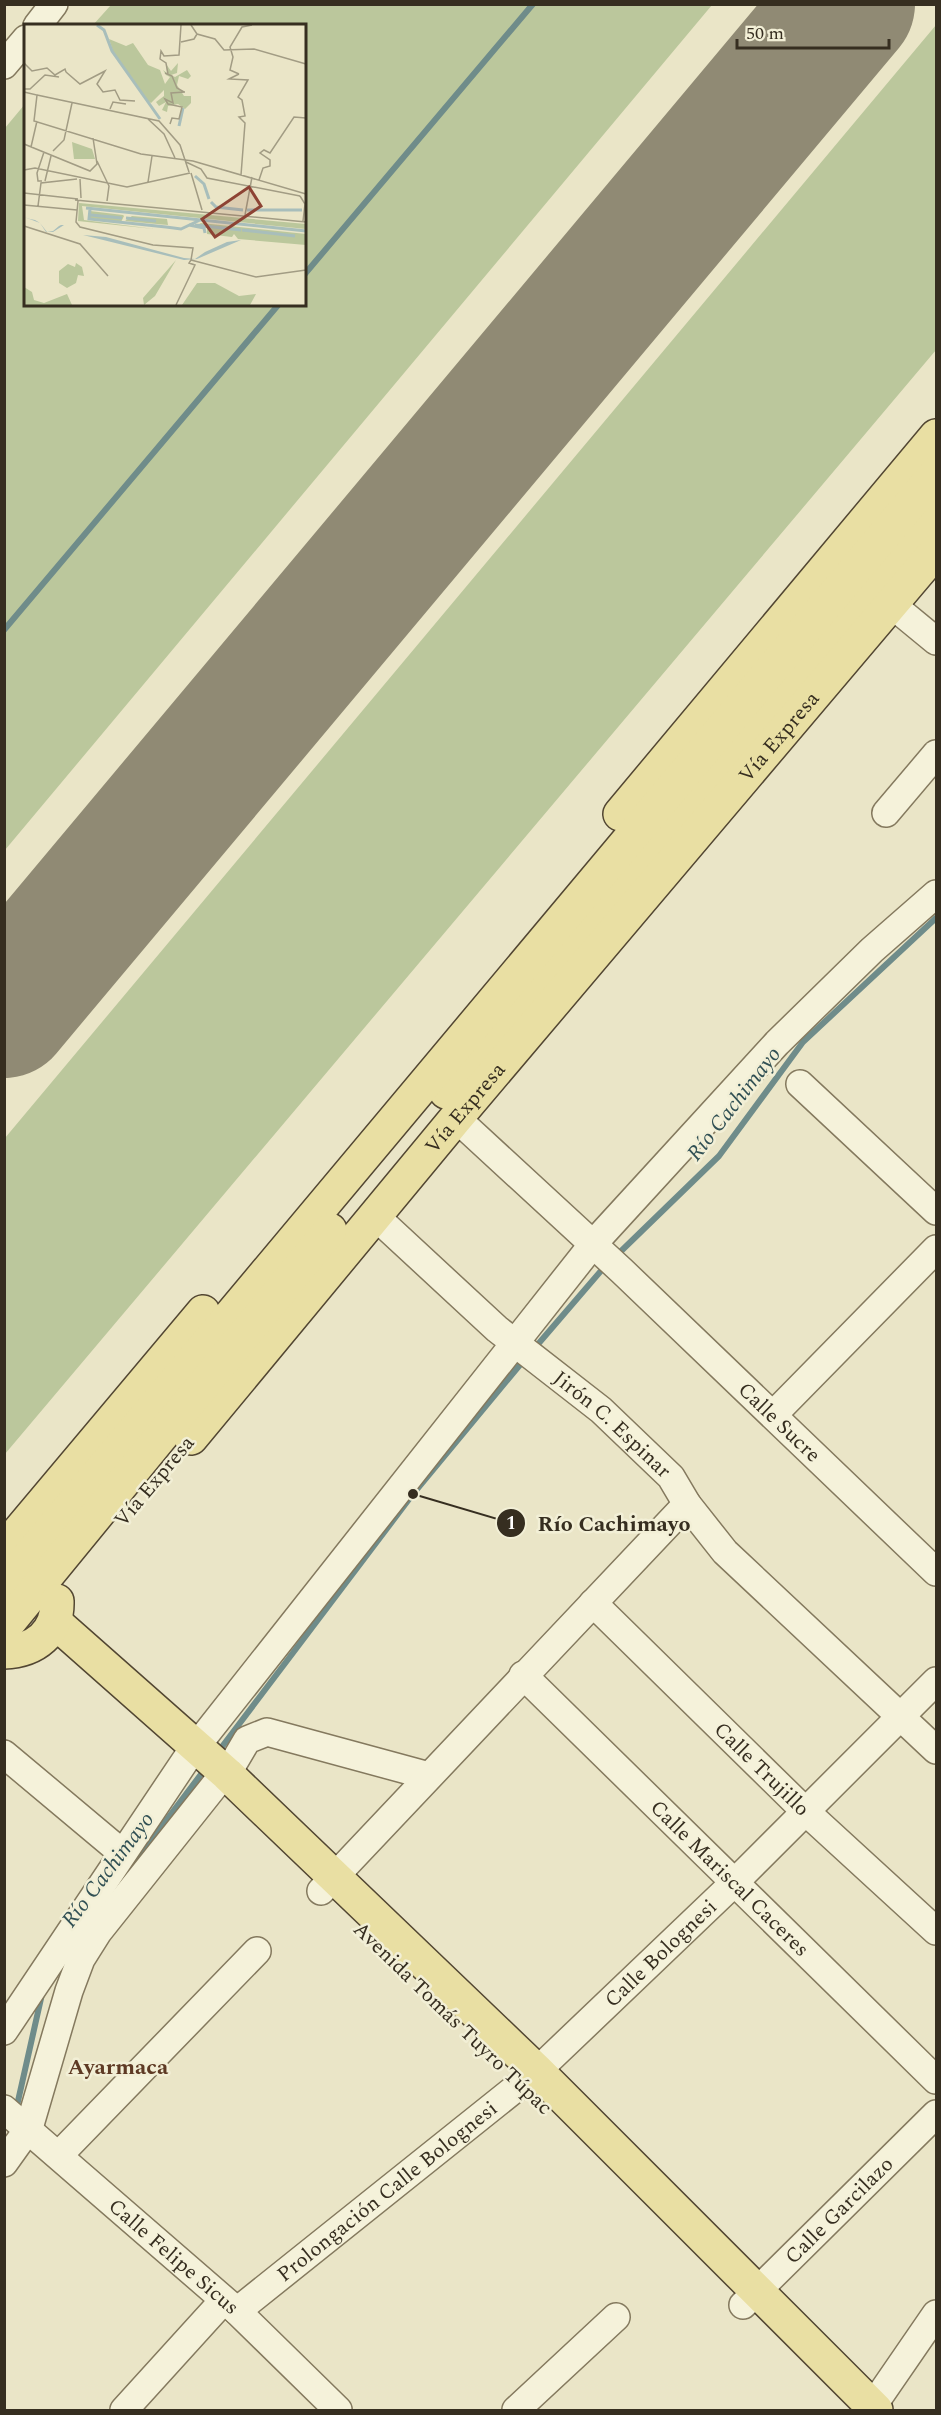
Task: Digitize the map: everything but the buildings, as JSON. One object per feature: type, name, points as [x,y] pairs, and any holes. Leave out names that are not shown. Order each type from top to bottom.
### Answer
[{"type":"main road","name":"Vía Expresa","points":[[936,436],[530,922],[35,1585],[6,1648],[29,1649],[35,1585],[503,1007],[734,734],[936,515]]},
{"type":"main road","name":"Vía Expresa","points":[[734,734],[936,472]]},
{"type":"main road","name":"Vía Expresa","points":[[4,1586],[35,1585],[375,1216],[936,551]]},
{"type":"main road","points":[[660,767],[734,734]]},
{"type":"main road","points":[[711,817],[734,734]]},
{"type":"main road","points":[[503,1007],[530,922]]},
{"type":"main road","points":[[503,1007],[584,967]]},
{"type":"main road","name":"Avenida Tomás Tuyro Túpac","points":[[35,1585],[206,1766],[529,2077],[749,2299],[867,2409]]},
{"type":"street","points":[[39,24],[54,4]]},
{"type":"street","points":[[4,65],[24,41]]},
{"type":"street","points":[[891,604],[936,641]]},
{"type":"street","points":[[886,813],[936,754]]},
{"type":"street","points":[[4,2163],[29,2128],[69,1991],[81,1959],[206,1766],[525,1351],[607,1257],[777,1043],[872,950],[936,894]]},
{"type":"street","points":[[800,1084],[936,1210]]},
{"type":"street","name":"Calle Sucre","points":[[456,1118],[607,1257],[936,1572]]},
{"type":"street","name":"Jirón C. Espinar","points":[[375,1216],[525,1351],[601,1410],[671,1477],[687,1504],[725,1552],[936,1750]]},
{"type":"street","points":[[773,1415],[936,1249]]},
{"type":"street","points":[[328,1884],[687,1504]]},
{"type":"street","name":"Calle Trujillo","points":[[593,1603],[804,1810],[936,1931]]},
{"type":"street","name":"Calle Mariscal Caceres","points":[[524,1675],[936,2080]]},
{"type":"street","name":"Calle Bolognesi","points":[[529,2077],[736,1881],[804,1810],[936,1681]]},
{"type":"street","points":[[5,2028],[122,1852],[206,1766],[247,1740],[267,1732],[429,1776]]},
{"type":"street","points":[[4,1754],[122,1852]]},
{"type":"street","points":[[59,2155],[256,1951]]},
{"type":"street","name":"Prolongación Calle Bolognesi","points":[[124,2410],[230,2306],[529,2077]]},
{"type":"street","name":"Calle Felipe Sicus","points":[[4,2109],[29,2128],[230,2306],[338,2410]]},
{"type":"street","name":"Calle Garcilazo","points":[[749,2299],[936,2114]]},
{"type":"street","points":[[867,2409],[936,2314]]},
{"type":"street","points":[[516,2410],[616,2317]]},
{"type":"green space","points":[[111,5],[712,5],[5,850],[5,128],[24,105],[24,306],[306,306],[306,24],[94,24]]},
{"type":"green space","points":[[936,25],[936,350],[5,1454],[5,1138]]},
{"type":"waterway","points":[[306,273],[533,4]]},
{"type":"waterway","points":[[4,630],[277,306]]},
{"type":"waterway","name":"Río Cachimayo","points":[[616,1256],[719,1156],[803,1042],[936,918]]},
{"type":"waterway","name":"Río Cachimayo","points":[[533,1350],[606,1265]]},
{"type":"waterway","name":"Río Cachimayo","points":[[218,1752],[413,1494],[524,1360]]},
{"type":"waterway","name":"Río Cachimayo","points":[[119,1883],[205,1769]]},
{"type":"waterway","name":"Río Cachimayo","points":[[16,2110],[42,1994]]},
{"type":"runway","points":[[4,1010],[847,4]]},
{"type":"place","name":"Río Cachimayo","points":[[413,1494]]},
{"type":"district","name":"Ayarmaca","points":[[118,2066]]}]
